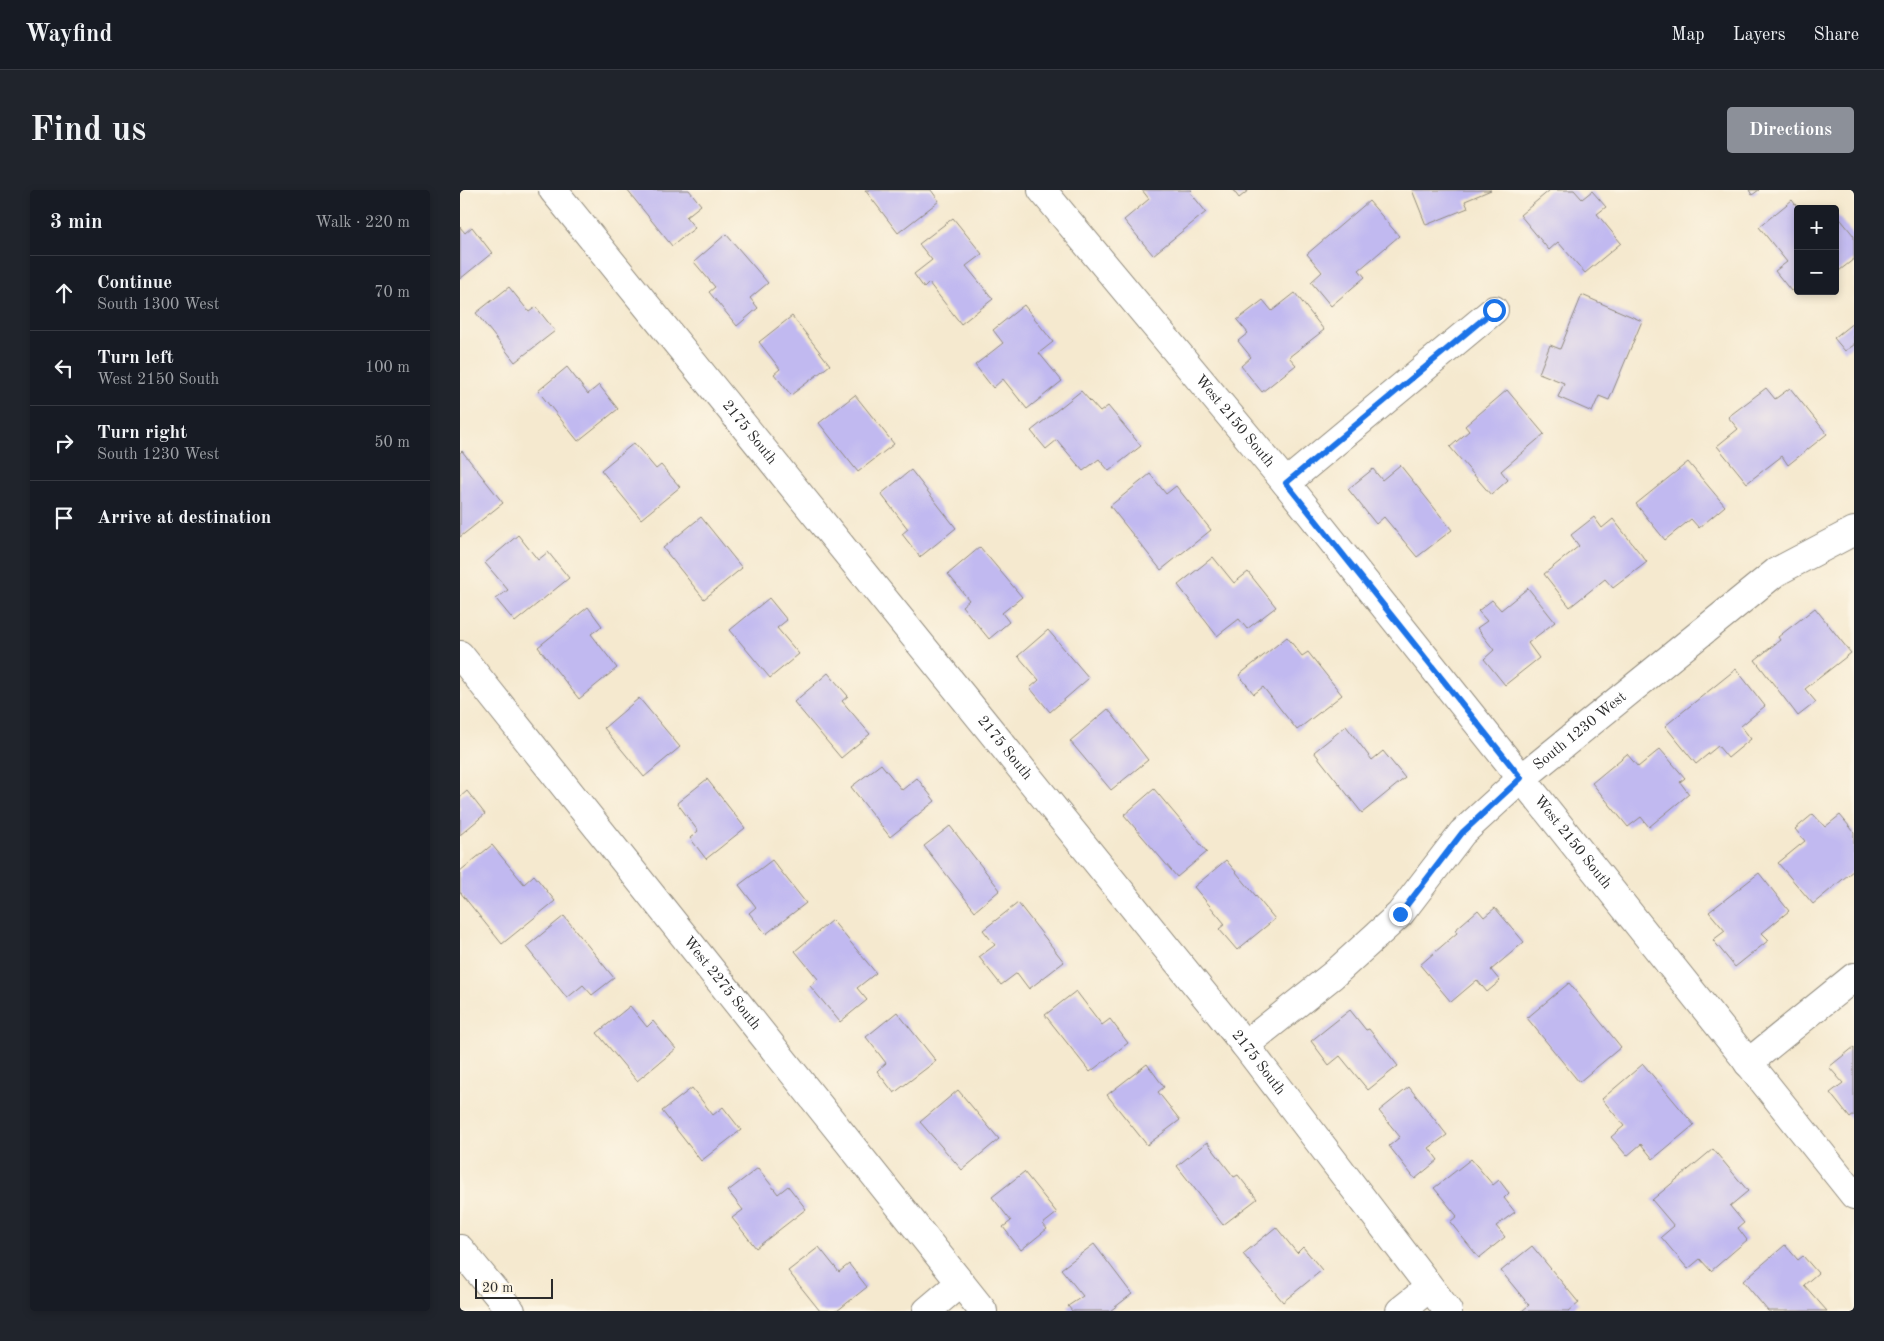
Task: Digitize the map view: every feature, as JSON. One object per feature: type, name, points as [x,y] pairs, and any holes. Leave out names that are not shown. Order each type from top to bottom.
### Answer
[{"type":"street","name":"2175 South","points":[[554,190],[1245,1045],[1448,1311]]},
{"type":"street","name":"West 2150 South","points":[[1042,190],[1286,483],[1854,1195]]},
{"type":"street","points":[[1286,483],[1494,310]]},
{"type":"street","name":"South 1230 West","points":[[1245,1045],[1334,975],[1400,914],[1462,833],[1521,778],[1776,572],[1854,531]]},
{"type":"street","name":"West 2275 South","points":[[460,655],[983,1311]]},
{"type":"street","points":[[1748,1063],[1854,977]]},
{"type":"street","points":[[460,1249],[511,1311]]},
{"type":"street","points":[[927,1311],[960,1283]]},
{"type":"street","points":[[1400,1311],[1429,1288]]},
{"type":"building","points":[[627,190],[689,190],[701,205],[686,217],[695,228],[672,246]]},
{"type":"building","points":[[865,190],[931,190],[939,201],[898,233]]},
{"type":"building","points":[[1142,190],[1192,190],[1190,192],[1206,212],[1153,255],[1124,220],[1149,199]]},
{"type":"building","points":[[1233,190],[1249,190],[1239,198]]},
{"type":"building","points":[[1412,190],[1491,190],[1465,201],[1468,208],[1426,225]]},
{"type":"building","points":[[1550,190],[1574,190],[1582,199],[1592,191],[1606,207],[1597,214],[1621,243],[1585,273],[1558,242],[1549,250],[1520,215]]},
{"type":"building","points":[[1749,190],[1759,190],[1752,195]]},
{"type":"building","points":[[1792,200],[1796,205],[1794,205],[1794,289],[1791,291],[1775,271],[1787,262],[1759,227]]},
{"type":"building","points":[[1369,201],[1399,236],[1359,270],[1365,277],[1331,306],[1311,282],[1322,272],[1307,254]]},
{"type":"building","points":[[1839,217],[1854,236],[1854,259],[1839,271]]},
{"type":"building","points":[[953,218],[982,254],[966,266],[993,299],[961,324],[929,283],[924,288],[914,274],[932,260],[919,244]]},
{"type":"building","points":[[460,227],[465,233],[472,227],[492,253],[460,279]]},
{"type":"building","points":[[726,234],[768,283],[750,298],[758,308],[737,326],[709,292],[715,287],[694,262]]},
{"type":"building","points":[[509,287],[529,312],[536,307],[555,331],[515,362],[476,313]]},
{"type":"building","points":[[1295,293],[1324,330],[1289,357],[1296,365],[1262,392],[1241,366],[1251,357],[1238,341],[1248,333],[1237,320],[1263,300],[1272,311]]},
{"type":"building","points":[[1582,295],[1642,321],[1609,400],[1599,396],[1592,412],[1558,397],[1564,383],[1539,373],[1550,345],[1560,349]]},
{"type":"building","points":[[1024,305],[1053,342],[1039,353],[1062,381],[1027,409],[1003,379],[993,388],[975,365],[1003,343],[993,330]]},
{"type":"building","points":[[792,316],[830,365],[791,395],[774,374],[780,369],[759,342]]},
{"type":"building","points":[[1854,322],[1854,345],[1845,351],[1834,338]]},
{"type":"building","points":[[567,367],[588,394],[599,385],[618,409],[578,441],[538,391]]},
{"type":"building","points":[[1766,388],[1775,399],[1790,388],[1827,434],[1788,465],[1782,456],[1747,483],[1717,446],[1738,429],[1728,417]]},
{"type":"building","points":[[1507,390],[1544,434],[1501,471],[1508,480],[1491,495],[1450,447],[1469,431],[1465,426]]},
{"type":"building","points":[[1081,391],[1100,412],[1108,406],[1141,446],[1109,471],[1099,459],[1083,471],[1057,440],[1046,449],[1031,431]]},
{"type":"building","points":[[855,395],[894,444],[858,472],[819,423]]},
{"type":"building","points":[[634,443],[656,469],[661,465],[680,487],[641,519],[601,470]]},
{"type":"building","points":[[462,451],[503,503],[460,537],[460,453]]},
{"type":"building","points":[[1688,462],[1725,506],[1699,528],[1691,519],[1665,540],[1636,504]]},
{"type":"building","points":[[1400,465],[1452,530],[1417,557],[1384,517],[1376,524],[1348,489],[1373,469],[1382,480]]},
{"type":"building","points":[[911,470],[956,528],[920,557],[902,534],[908,529],[881,494]]},
{"type":"building","points":[[1150,474],[1166,494],[1176,486],[1211,530],[1161,570],[1110,506]]},
{"type":"building","points":[[701,517],[742,568],[704,599],[663,548]]},
{"type":"building","points":[[1594,517],[1602,528],[1613,519],[1647,562],[1613,588],[1605,579],[1570,607],[1544,574],[1579,546],[1571,535]]},
{"type":"building","points":[[518,535],[538,560],[548,552],[569,578],[515,622],[496,599],[508,590],[485,563]]},
{"type":"building","points":[[980,547],[1022,597],[1002,613],[1009,622],[989,639],[962,606],[969,600],[948,574]]},
{"type":"building","points":[[1213,557],[1234,583],[1248,572],[1276,607],[1247,629],[1239,619],[1217,636],[1178,585]]},
{"type":"building","points":[[1528,588],[1555,622],[1528,643],[1539,658],[1505,685],[1484,659],[1494,650],[1477,628],[1487,621],[1478,611],[1492,600],[1501,610]]},
{"type":"building","points":[[769,598],[787,620],[777,628],[799,654],[770,678],[730,630]]},
{"type":"building","points":[[588,607],[602,626],[591,634],[617,668],[579,699],[538,647]]},
{"type":"building","points":[[1815,608],[1851,653],[1805,689],[1816,702],[1798,716],[1755,660],[1780,640],[1778,637]]},
{"type":"building","points":[[1048,630],[1089,678],[1050,712],[1030,688],[1039,680],[1018,656]]},
{"type":"building","points":[[1287,637],[1302,656],[1308,652],[1342,695],[1297,730],[1263,687],[1254,694],[1239,675]]},
{"type":"building","points":[[1736,669],[1765,706],[1741,726],[1751,739],[1728,758],[1718,746],[1696,764],[1665,726]]},
{"type":"building","points":[[828,673],[848,696],[842,701],[870,734],[841,758],[794,702]]},
{"type":"building","points":[[639,698],[680,747],[644,777],[604,728]]},
{"type":"building","points":[[1108,709],[1148,760],[1111,790],[1070,741]]},
{"type":"building","points":[[1346,726],[1372,760],[1383,751],[1405,778],[1362,813],[1314,752]]},
{"type":"building","points":[[1660,749],[1685,778],[1680,782],[1689,794],[1649,827],[1641,817],[1628,827],[1592,783],[1627,754],[1638,767]]},
{"type":"building","points":[[881,764],[902,790],[917,778],[935,801],[890,837],[851,787]]},
{"type":"building","points":[[707,779],[745,828],[706,859],[690,838],[698,831],[677,803]]},
{"type":"building","points":[[1154,789],[1207,852],[1177,877],[1124,815]]},
{"type":"building","points":[[467,791],[485,814],[460,835],[460,797]]},
{"type":"building","points":[[1813,814],[1825,827],[1840,815],[1854,832],[1854,870],[1813,904],[1778,863],[1805,841],[1795,829]]},
{"type":"building","points":[[950,826],[1000,890],[975,911],[924,846]]},
{"type":"building","points":[[492,845],[524,884],[534,875],[555,901],[502,944],[460,892],[460,871]]},
{"type":"building","points":[[772,860],[806,903],[766,934],[749,913],[756,907],[739,885]]},
{"type":"building","points":[[1226,860],[1275,919],[1237,950],[1219,929],[1225,924],[1194,887]]},
{"type":"building","points":[[1759,873],[1789,911],[1762,933],[1769,940],[1735,967],[1713,940],[1725,931],[1709,912]]},
{"type":"building","points":[[1018,903],[1064,962],[1029,989],[1017,973],[1001,985],[979,957],[995,945],[983,930]]},
{"type":"building","points":[[1495,908],[1524,942],[1491,970],[1500,981],[1487,992],[1477,980],[1451,1002],[1420,965],[1457,933],[1455,930],[1478,910],[1484,917]]},
{"type":"building","points":[[564,916],[614,978],[592,995],[583,985],[567,998],[526,947]]},
{"type":"building","points":[[832,920],[876,973],[857,988],[867,1000],[840,1022],[810,986],[818,979],[795,951]]},
{"type":"building","points":[[1569,983],[1621,1047],[1579,1082],[1527,1018]]},
{"type":"building","points":[[1076,991],[1102,1025],[1110,1019],[1128,1043],[1090,1072],[1045,1015]]},
{"type":"building","points":[[630,1006],[647,1027],[653,1021],[676,1049],[637,1081],[597,1033]]},
{"type":"building","points":[[1350,1010],[1366,1030],[1369,1029],[1398,1066],[1368,1090],[1340,1056],[1329,1065],[1311,1041]]},
{"type":"building","points":[[897,1012],[936,1061],[894,1093],[877,1071],[886,1063],[866,1037]]},
{"type":"building","points":[[1854,1047],[1854,1115],[1850,1118],[1830,1093],[1843,1083],[1829,1067]]},
{"type":"building","points":[[1147,1064],[1164,1087],[1158,1092],[1180,1120],[1147,1145],[1107,1095]]},
{"type":"building","points":[[1643,1064],[1694,1125],[1653,1159],[1641,1144],[1627,1156],[1611,1137],[1624,1126],[1602,1099]]},
{"type":"building","points":[[1409,1087],[1447,1135],[1429,1148],[1438,1160],[1415,1179],[1389,1146],[1400,1137],[1379,1111]]},
{"type":"building","points":[[692,1088],[713,1115],[723,1107],[741,1130],[701,1161],[662,1111]]},
{"type":"building","points":[[958,1090],[999,1139],[962,1170],[920,1122]]},
{"type":"building","points":[[1207,1142],[1234,1177],[1238,1175],[1257,1199],[1223,1225],[1177,1166]]},
{"type":"building","points":[[1713,1149],[1748,1191],[1730,1206],[1744,1223],[1738,1228],[1747,1240],[1711,1271],[1700,1259],[1688,1269],[1661,1237],[1674,1226],[1652,1200]]},
{"type":"building","points":[[1471,1159],[1493,1185],[1499,1180],[1509,1193],[1504,1198],[1515,1212],[1496,1226],[1505,1237],[1479,1258],[1450,1222],[1457,1216],[1434,1188]]},
{"type":"building","points":[[758,1168],[778,1194],[788,1186],[806,1209],[756,1248],[732,1218],[743,1210],[728,1191]]},
{"type":"building","points":[[1024,1172],[1057,1213],[1043,1224],[1047,1229],[1021,1250],[1003,1227],[1011,1221],[992,1197]]},
{"type":"building","points":[[1276,1227],[1297,1253],[1303,1247],[1322,1270],[1283,1302],[1243,1254]]},
{"type":"building","points":[[1094,1244],[1132,1294],[1110,1311],[1072,1311],[1068,1306],[1083,1296],[1061,1269]]},
{"type":"building","points":[[1785,1245],[1798,1260],[1803,1256],[1818,1273],[1804,1285],[1827,1311],[1768,1311],[1743,1281]]},
{"type":"building","points":[[1532,1246],[1579,1303],[1569,1311],[1522,1311],[1529,1305],[1501,1271]]},
{"type":"building","points":[[819,1247],[839,1272],[849,1264],[867,1287],[837,1311],[820,1311],[788,1271]]},
{"type":"route","points":[[1400,914],[1462,833],[1521,778],[1286,483],[1494,310]]}]
